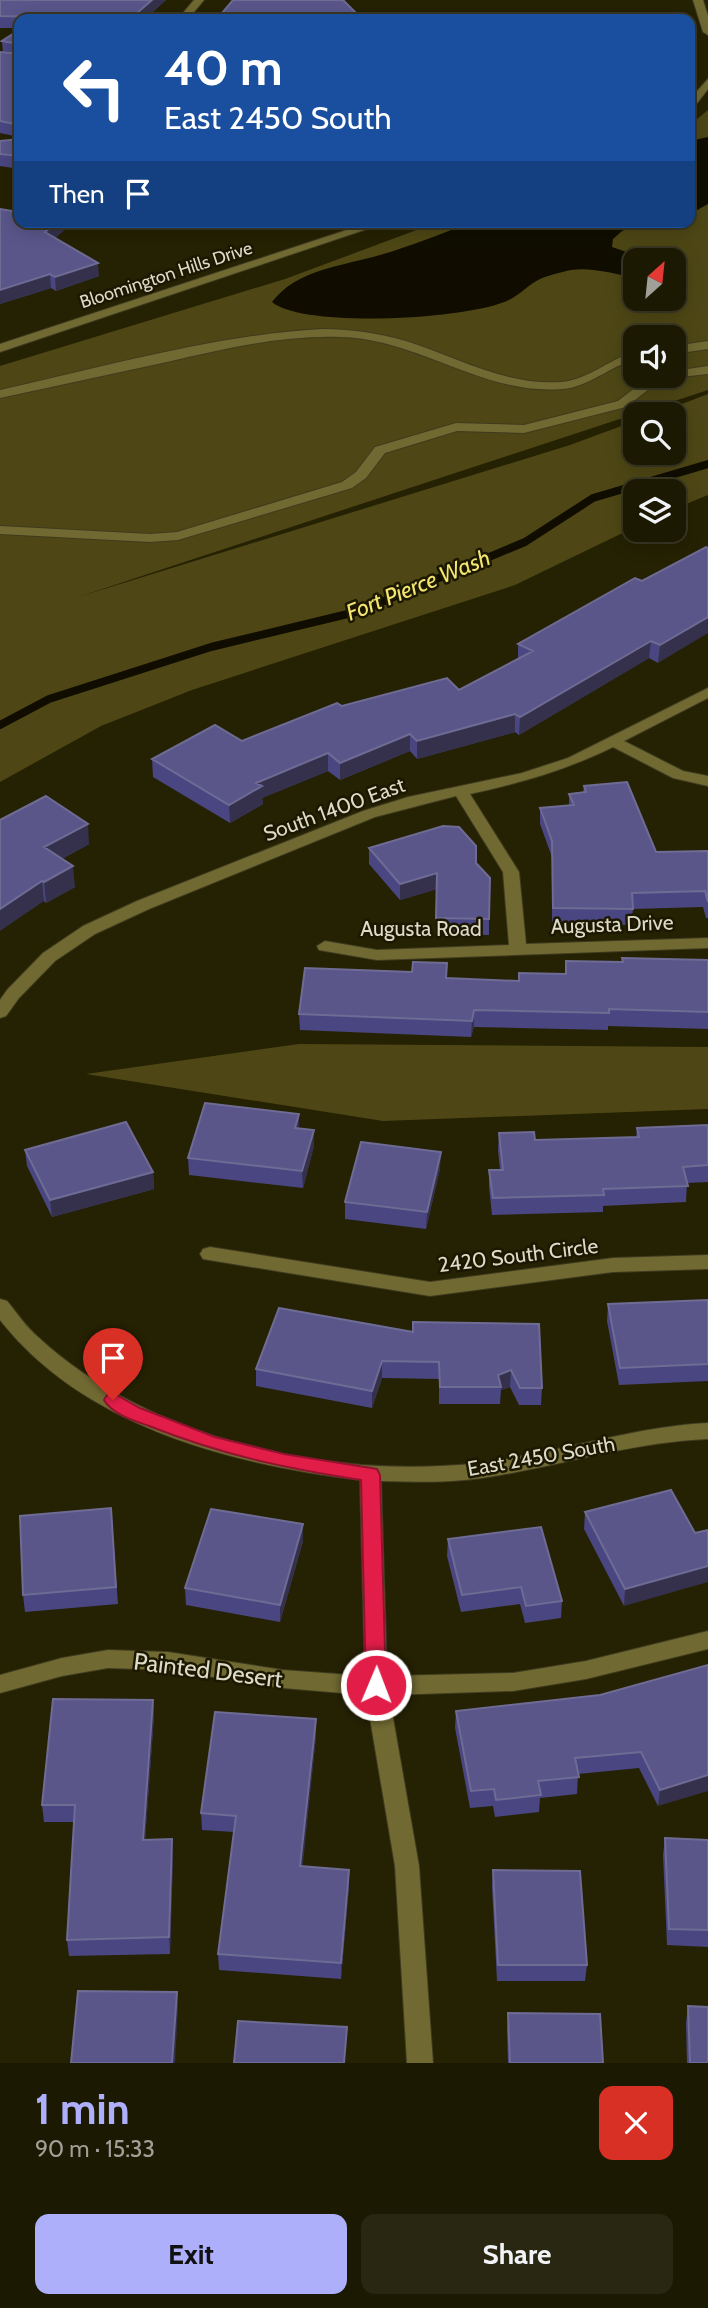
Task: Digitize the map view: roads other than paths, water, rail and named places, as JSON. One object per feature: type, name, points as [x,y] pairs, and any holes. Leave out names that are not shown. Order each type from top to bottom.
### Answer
[{"type":"street","points":[[187,14],[200,0]]},
{"type":"street","points":[[698,0],[708,32]]},
{"type":"street","points":[[695,99],[708,82]]},
{"type":"street","name":"Bloomington Hills Drive","points":[[0,348],[365,228]]},
{"type":"street","points":[[0,394],[226,345],[311,334],[346,333],[378,338],[424,351],[495,379],[528,386],[561,386],[585,382],[623,359]]},
{"type":"street","points":[[686,348],[708,345]]},
{"type":"street","points":[[686,373],[708,370]]},
{"type":"street","points":[[0,530],[150,538],[177,536],[347,485],[361,475],[380,450],[456,427],[524,429],[622,404],[643,388]]},
{"type":"street","name":"South 1400 East","points":[[0,1012],[49,957],[89,930],[143,905],[369,814],[408,802],[462,793],[526,777],[573,761],[615,742],[708,692]]},
{"type":"street","points":[[615,742],[678,775],[708,781]]},
{"type":"street","points":[[462,793],[511,872],[518,950]]},
{"type":"street","name":"Augusta Drive","points":[[518,950],[708,943]]},
{"type":"street","name":"Augusta Road","points":[[325,946],[377,955],[518,950]]},
{"type":"street","name":"2420 South Circle","points":[[210,1254],[430,1289],[612,1265],[708,1262]]},
{"type":"street","name":"East 2450 South","points":[[0,1306],[31,1343],[73,1375],[133,1412],[211,1443],[284,1461],[370,1475],[478,1471],[629,1440],[708,1431]]},
{"type":"street","points":[[370,1475],[376,1685],[407,1866],[420,2063]]},
{"type":"street","name":"Painted Desert","points":[[0,1685],[62,1667],[108,1659],[168,1661],[283,1679],[376,1685],[513,1682],[586,1670],[708,1640]]},
{"type":"waterway","name":"Fort Pierce Wash","points":[[0,725],[49,699],[211,647],[360,611],[525,542],[593,498],[708,464]]}]
